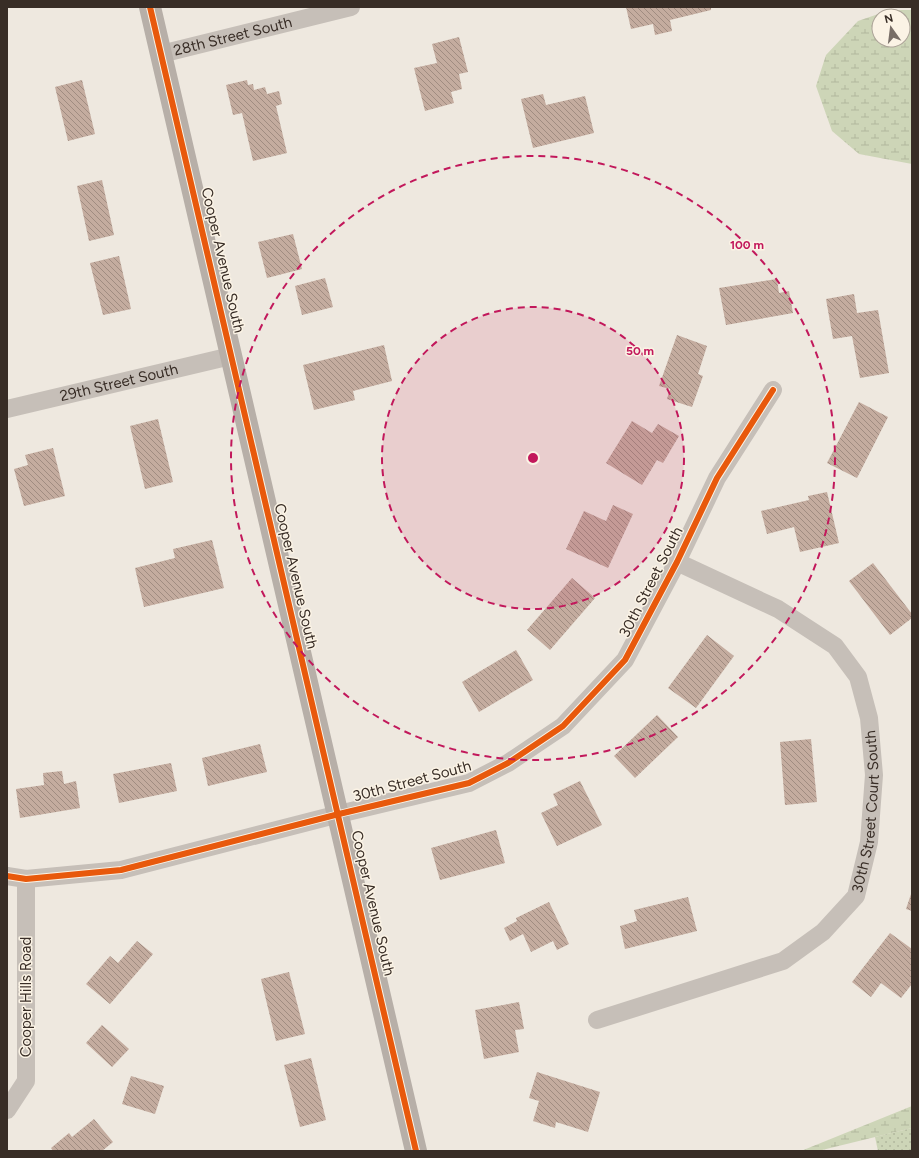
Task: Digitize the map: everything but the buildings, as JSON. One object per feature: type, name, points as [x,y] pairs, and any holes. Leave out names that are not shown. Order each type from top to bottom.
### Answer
[{"type":"street","name":"Cooper Avenue South","points":[[150,7],[339,814],[416,1151]]},
{"type":"street","name":"28th Street South","points":[[161,54],[351,7]]},
{"type":"street","name":"29th Street South","points":[[7,409],[232,356]]},
{"type":"street","name":"30th Street South","points":[[7,876],[26,879],[121,870],[339,814],[469,783],[508,763],[563,726],[625,660],[676,562],[717,478],[773,390]]},
{"type":"street","name":"30th Street Court South","points":[[597,1020],[783,961],[823,932],[856,896],[869,842],[874,775],[869,718],[858,677],[835,646],[778,609],[676,562]]},
{"type":"street","name":"Cooper Hills Road","points":[[7,1110],[26,1081],[26,879]]},
{"type":"green space","points":[[912,10],[912,164],[859,154],[832,131],[816,86],[826,55],[858,21],[871,17],[871,48],[911,48]]},
{"type":"green space","points":[[912,1106],[912,1128],[818,1151],[801,1151]]},
{"type":"green space","points":[[912,1128],[912,1151],[878,1151],[875,1137]]},
{"type":"cycle path","points":[[150,7],[416,1151]]},
{"type":"cycle path","points":[[7,876],[26,879],[121,870],[339,814],[469,783],[508,763],[563,726],[625,660],[677,562],[717,478],[773,390]]}]
